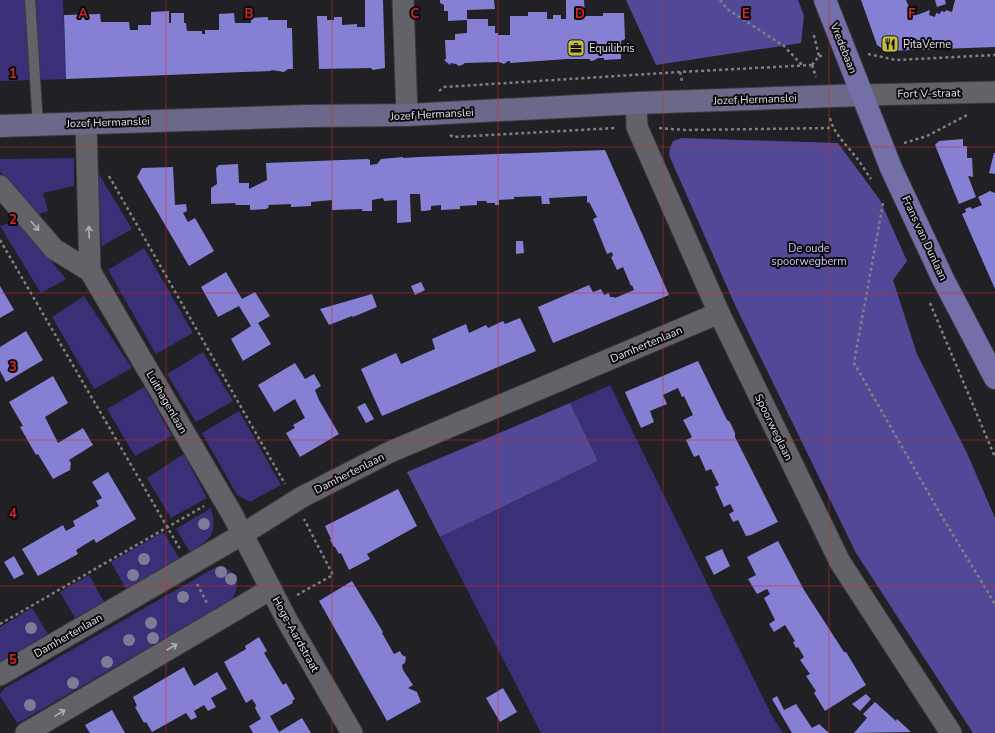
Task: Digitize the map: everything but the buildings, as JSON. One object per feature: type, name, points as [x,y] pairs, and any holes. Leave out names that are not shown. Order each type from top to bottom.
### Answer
[{"type":"main road","name":"Vredebaan","points":[[825,0],[863,95]]},
{"type":"main road","name":"Frans van Dunlaan","points":[[863,95],[891,168],[943,279],[995,378]]},
{"type":"street","points":[[403,0],[407,115]]},
{"type":"street","name":"Fort V-straat","points":[[863,95],[995,92]]},
{"type":"street","name":"Jozef Hermanslei","points":[[0,126],[307,116],[407,115],[636,103],[863,95]]},
{"type":"street","name":"Spoorweglaan","points":[[636,103],[637,128],[719,313],[840,562],[951,733]]},
{"type":"street","name":"Luithagenlaan","points":[[86,123],[90,271]]},
{"type":"street","name":"Luithagenlaan","points":[[0,186],[54,249],[90,271],[243,534]]},
{"type":"street","name":"Damhertenlaan","points":[[0,675],[243,534],[295,502],[390,452],[719,313]]},
{"type":"street","name":"Hoge-Aardstraat","points":[[243,534],[275,597],[352,733]]},
{"type":"street","points":[[26,733],[217,621],[275,597]]},
{"type":"lane","points":[[30,0],[38,125]]},
{"type":"path","points":[[720,0],[728,9],[784,46],[802,66]]},
{"type":"path","points":[[438,92],[444,87],[802,66],[812,65],[819,56],[872,54],[896,60],[995,55]]},
{"type":"path","points":[[855,156],[927,136],[974,112]]},
{"type":"path","points":[[661,128],[685,130],[833,128],[872,180]]},
{"type":"path","points":[[87,156],[98,158],[295,502],[334,575],[275,597]]},
{"type":"path","points":[[887,205],[884,199],[854,363],[941,515],[995,604]]},
{"type":"path","points":[[0,240],[167,527],[217,621]]},
{"type":"path","points":[[927,296],[995,457]]},
{"type":"path","points":[[0,624],[222,496]]},
{"type":"shaded area","points":[[0,0],[63,0],[66,79],[0,81]]},
{"type":"shaded area","points":[[74,158],[74,186],[43,193],[48,211],[36,215],[0,172],[0,159]]},
{"type":"shaded area","points":[[97,171],[132,229],[102,246]]},
{"type":"shaded area","points":[[17,220],[66,279],[41,293],[0,226]]},
{"type":"shaded area","points":[[144,248],[193,333],[156,354],[108,270]]},
{"type":"shaded area","points":[[84,296],[132,368],[94,389],[52,317]]},
{"type":"shaded area","points":[[203,352],[233,401],[196,422],[167,374]]},
{"type":"shaded area","points":[[610,385],[772,716],[783,733],[541,733],[440,537],[598,461],[570,403]]},
{"type":"shaded area","points":[[144,387],[172,436],[135,456],[107,409]]},
{"type":"shaded area","points":[[239,411],[281,485],[250,502],[237,495],[202,433]]},
{"type":"shaded area","points":[[184,454],[207,498],[171,518],[147,478]]},
{"type":"shaded area","points":[[211,508],[214,524],[211,535],[208,539],[190,552],[176,529]]},
{"type":"shaded area","points":[[163,532],[179,558],[126,589],[111,562]]},
{"type":"shaded area","points":[[216,567],[228,570],[235,578],[237,583],[235,594],[231,600],[17,723],[0,696],[5,688]]},
{"type":"shaded area","points":[[89,575],[104,602],[75,618],[60,592]]},
{"type":"shaded area","points":[[32,608],[48,634],[0,662],[0,627]]},
{"type":"green space","points":[[626,0],[798,0],[804,16],[801,43],[656,65]]},
{"type":"green space","name":"De oude spoorwegberm","points":[[682,138],[838,143],[880,200],[907,261],[893,280],[917,354],[967,453],[995,518],[995,733],[973,733],[856,553],[735,305],[669,155],[673,141]]},
{"type":"green space","points":[[570,403],[598,461],[440,537],[407,472]]},
{"type":"place","name":"PitaVerne","points":[[890,44]]},
{"type":"place","name":"Equilibris","points":[[576,48]]}]
